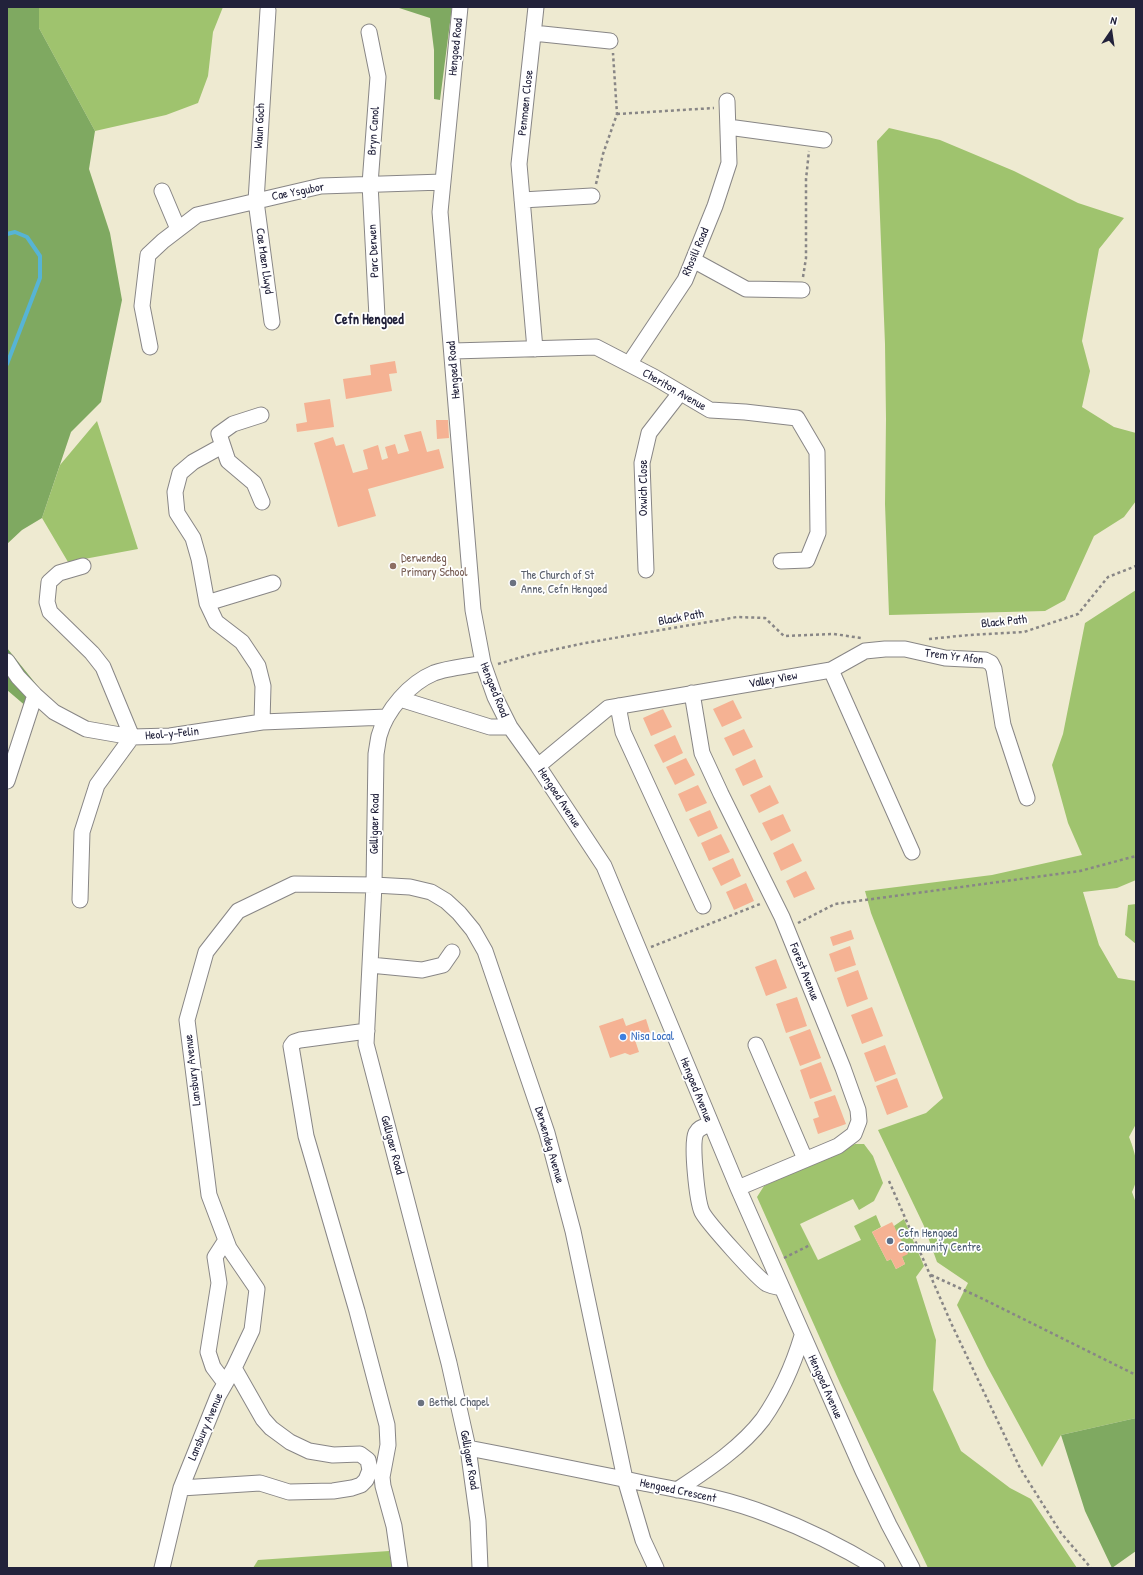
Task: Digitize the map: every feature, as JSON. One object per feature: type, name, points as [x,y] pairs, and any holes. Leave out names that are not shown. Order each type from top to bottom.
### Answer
[{"type":"street","name":"Hengoed Road","points":[[460,7],[440,212],[453,352],[473,610],[483,665],[495,697],[510,727]]},
{"type":"street","name":"Penmaen Close","points":[[535,349],[519,164],[536,7]]},
{"type":"street","name":"Waun Goch","points":[[256,201],[264,51],[268,10]]},
{"type":"street","name":"Bryn Canol","points":[[369,32],[378,77],[370,184]]},
{"type":"street","points":[[533,33],[610,41]]},
{"type":"street","name":"Rhosili Road","points":[[629,364],[685,280],[716,206],[729,163],[728,104]]},
{"type":"street","points":[[728,127],[817,139]]},
{"type":"street","name":"Cae Ysgubor","points":[[150,347],[142,306],[148,255],[163,241],[197,215],[321,186],[443,182]]},
{"type":"street","name":"Parc Derwen","points":[[370,184],[377,317]]},
{"type":"street","points":[[162,191],[178,229]]},
{"type":"street","points":[[522,200],[592,196]]},
{"type":"street","name":"Cae Maen Llwyd","points":[[256,201],[272,322]]},
{"type":"street","points":[[693,260],[746,289],[802,290]]},
{"type":"street","name":"Cheriton Avenue","points":[[453,352],[596,347],[710,410],[745,412],[797,418],[817,452],[818,533],[807,560],[781,561]]},
{"type":"street","name":"Oxwich Close","points":[[646,570],[642,463],[649,434],[680,393]]},
{"type":"street","points":[[261,416],[233,424],[221,440],[180,474],[175,492],[177,513],[193,538],[199,559],[207,603],[216,622],[242,642],[258,666],[263,686],[262,722]]},
{"type":"street","points":[[221,440],[228,461],[254,483],[262,502]]},
{"type":"street","points":[[83,566],[59,573],[49,582],[47,602],[50,612],[92,653],[103,667],[132,736]]},
{"type":"street","points":[[207,603],[272,583]]},
{"type":"street","name":"Trem Yr Afon","points":[[831,670],[865,651],[885,649],[905,649],[945,658],[985,660],[991,662],[994,670],[1003,725],[1027,798]]},
{"type":"street","points":[[7,661],[18,677],[34,695],[54,712],[86,729],[132,736]]},
{"type":"street","name":"Gelligaer Road","points":[[480,1568],[478,1521],[468,1448],[447,1355],[366,1044],[374,885],[376,754],[379,735],[387,717],[400,699],[416,684],[435,673],[483,665]]},
{"type":"street","points":[[831,670],[912,852]]},
{"type":"street","name":"Valley View","points":[[538,766],[608,708],[831,670]]},
{"type":"street","name":"Forest Avenue","points":[[692,693],[702,753],[787,928],[843,1068],[858,1110],[859,1121],[854,1134],[838,1146],[738,1188]]},
{"type":"street","points":[[7,782],[34,695]]},
{"type":"street","points":[[400,699],[490,727],[510,727]]},
{"type":"street","points":[[618,706],[623,732],[703,906]]},
{"type":"street","name":"Heol-y-Felin","points":[[80,900],[82,832],[97,785],[132,736],[170,736],[262,722],[387,717]]},
{"type":"street","name":"Hengoed Avenue","points":[[510,727],[538,766],[604,866],[711,1124],[802,1336],[863,1471],[912,1568]]},
{"type":"street","name":"Lansbury Avenue","points":[[162,1568],[181,1488],[218,1396],[234,1368],[252,1330],[256,1289],[229,1248],[209,1195],[187,1020],[206,952],[238,912],[294,884],[374,885]]},
{"type":"street","name":"Derwendeg Avenue","points":[[374,885],[410,888],[431,892],[446,901],[459,913],[473,930],[485,951],[532,1085],[549,1141],[573,1231],[625,1479],[643,1540],[656,1568]]},
{"type":"street","points":[[370,965],[422,970],[443,965],[452,952]]},
{"type":"street","points":[[181,1488],[260,1483],[289,1492],[333,1491],[352,1488],[361,1485],[377,1469],[388,1445],[387,1425],[357,1311],[306,1136],[290,1046],[294,1042],[300,1040],[367,1031]]},
{"type":"street","points":[[756,1045],[805,1160]]},
{"type":"street","points":[[711,1124],[699,1128],[695,1135],[694,1147],[697,1192],[702,1212],[752,1270],[767,1284],[782,1288]]},
{"type":"street","points":[[225,1384],[213,1367],[208,1352],[219,1283],[215,1257],[226,1240]]},
{"type":"street","points":[[678,1490],[742,1441],[762,1420],[785,1384],[802,1336]]},
{"type":"street","points":[[234,1368],[263,1419],[271,1428],[290,1442],[309,1451],[333,1455],[360,1454],[377,1469],[382,1477],[394,1526],[400,1568]]},
{"type":"street","name":"Hengoed Crescent","points":[[468,1448],[625,1479],[726,1501],[768,1514],[845,1549],[877,1568]]},
{"type":"path","points":[[592,196],[603,154],[617,114],[614,55],[610,41]]},
{"type":"path","points":[[617,114],[728,104]]},
{"type":"path","points":[[802,290],[806,258],[806,180],[817,139]]},
{"type":"path","name":"Black Path","points":[[928,639],[1024,632],[1078,614],[1108,577],[1136,566]]},
{"type":"path","name":"Black Path","points":[[483,665],[506,662],[529,655],[585,643],[737,617],[765,618],[784,636],[834,634],[863,638]]},
{"type":"path","points":[[787,928],[835,904],[1080,871],[1136,856]]},
{"type":"path","points":[[639,951],[773,899]]},
{"type":"path","points":[[889,1181],[930,1275],[1020,1468],[1061,1533],[1091,1568]]},
{"type":"path","points":[[771,1264],[810,1245]]},
{"type":"path","points":[[930,1275],[979,1297],[1136,1375]]},
{"type":"green space","points":[[7,7],[39,7],[39,28],[95,131],[89,169],[110,233],[122,300],[101,402],[71,432],[42,518],[22,530],[7,544]]},
{"type":"green space","points":[[39,7],[223,7],[213,32],[208,76],[198,103],[166,115],[95,131],[39,28]]},
{"type":"green space","points":[[396,7],[452,7],[440,100],[434,99],[434,50],[430,18]]},
{"type":"green space","points":[[889,128],[940,140],[1014,171],[1078,203],[1124,218],[1099,249],[1082,341],[1090,371],[1082,407],[1114,427],[1136,433],[1136,501],[1124,517],[1094,536],[1065,600],[1045,611],[889,615],[885,504],[885,344],[877,141]]},
{"type":"green space","points":[[97,421],[138,549],[68,562],[42,518],[60,465]]},
{"type":"green space","points":[[1136,590],[1136,880],[1117,888],[1083,892],[1099,945],[1118,978],[1136,981],[1136,1124],[1129,1137],[1134,1150],[1137,1172],[1135,1185],[1132,1192],[1136,1203],[1136,1418],[1061,1435],[1042,1467],[987,1366],[957,1305],[968,1283],[937,1262],[924,1226],[878,1130],[926,1113],[943,1098],[871,913],[865,891],[992,875],[1082,855],[1068,823],[1052,765],[1063,734],[1085,623]]},
{"type":"green space","points":[[7,648],[40,689],[34,713],[7,690]]},
{"type":"green space","points":[[1136,904],[1136,944],[1125,935],[1128,905]]},
{"type":"green space","points":[[855,1144],[864,1144],[873,1156],[883,1183],[874,1201],[859,1210],[853,1199],[800,1224],[818,1260],[861,1240],[854,1226],[876,1215],[881,1227],[872,1232],[887,1261],[891,1259],[896,1269],[905,1264],[894,1226],[904,1219],[924,1266],[916,1277],[936,1340],[933,1390],[961,1451],[1010,1488],[1031,1499],[1077,1568],[928,1568],[840,1383],[757,1197],[764,1186]]},
{"type":"green space","points":[[1136,1418],[1136,1551],[1112,1568],[1085,1511],[1061,1435]]},
{"type":"green space","points":[[389,1551],[392,1568],[253,1568],[258,1560]]},
{"type":"building","points":[[395,361],[397,373],[389,374],[392,391],[346,399],[343,379],[371,375],[370,365]]},
{"type":"building","points":[[330,399],[334,427],[297,432],[296,424],[307,422],[304,403]]},
{"type":"building","points":[[436,420],[448,420],[449,438],[437,439]]},
{"type":"building","points":[[421,431],[427,452],[439,449],[444,468],[368,489],[376,516],[338,527],[314,443],[333,437],[336,446],[344,444],[353,473],[368,469],[363,450],[378,445],[382,460],[388,458],[385,447],[395,444],[398,454],[409,451],[404,435]]},
{"type":"building","points":[[733,700],[742,718],[722,727],[713,709]]},
{"type":"building","points":[[663,709],[672,727],[651,736],[643,718]]},
{"type":"building","points":[[744,729],[753,747],[733,756],[724,738]]},
{"type":"building","points":[[675,735],[683,753],[663,763],[654,745]]},
{"type":"building","points":[[686,758],[695,775],[675,785],[666,767]]},
{"type":"building","points":[[755,759],[763,777],[743,786],[735,769]]},
{"type":"building","points":[[698,785],[707,803],[686,812],[678,794]]},
{"type":"building","points":[[770,785],[779,803],[759,813],[750,795]]},
{"type":"building","points":[[710,810],[718,828],[698,837],[689,819]]},
{"type":"building","points":[[783,814],[791,831],[771,841],[762,823]]},
{"type":"building","points":[[721,834],[730,852],[709,861],[701,843]]},
{"type":"building","points":[[793,843],[802,861],[781,871],[773,853]]},
{"type":"building","points":[[733,858],[741,876],[721,886],[712,868]]},
{"type":"building","points":[[806,871],[815,889],[794,898],[786,881]]},
{"type":"building","points":[[746,883],[754,901],[734,910],[726,892]]},
{"type":"building","points":[[851,930],[854,939],[833,946],[830,937]]},
{"type":"building","points":[[850,946],[856,965],[835,972],[829,954]]},
{"type":"building","points":[[776,959],[787,988],[766,996],[755,967]]},
{"type":"building","points":[[858,970],[868,999],[847,1007],[837,978]]},
{"type":"building","points":[[797,997],[807,1026],[786,1033],[776,1004]]},
{"type":"building","points":[[872,1007],[883,1036],[862,1044],[851,1015]]},
{"type":"building","name":"Nisa Local","points":[[623,1018],[626,1026],[646,1019],[651,1035],[635,1040],[639,1052],[630,1055],[625,1053],[610,1058],[599,1026]]},
{"type":"building","points":[[810,1029],[821,1058],[800,1066],[789,1037]]},
{"type":"building","points":[[885,1045],[896,1074],[875,1082],[864,1053]]},
{"type":"building","points":[[821,1062],[832,1091],[810,1099],[800,1070]]},
{"type":"building","points":[[897,1078],[908,1107],[887,1115],[876,1086]]},
{"type":"building","points":[[835,1095],[846,1124],[818,1134],[813,1119],[819,1117],[814,1102]]},
{"type":"building","points":[[892,1222],[908,1254],[902,1257],[905,1264],[896,1269],[891,1259],[887,1261],[872,1232]]},
{"type":"waterway","points":[[7,234],[15,232],[27,237],[40,256],[40,278],[7,364]]},
{"type":"place","name":"Derwendeg Primary School","points":[[393,566]]},
{"type":"place","name":"The Church of St Anne, Cefn Hengoed","points":[[513,583]]},
{"type":"place","name":"Nisa Local","points":[[623,1037]]},
{"type":"place","name":"Cefn Hengoed Community Centre","points":[[890,1241]]},
{"type":"place","name":"Bethel Chapel","points":[[421,1403]]},
{"type":"district","name":"Cefn Hengoed","points":[[369,320]]}]
